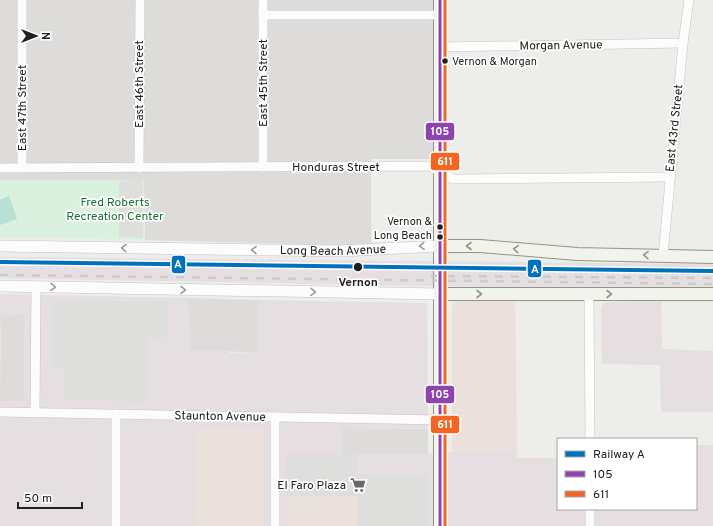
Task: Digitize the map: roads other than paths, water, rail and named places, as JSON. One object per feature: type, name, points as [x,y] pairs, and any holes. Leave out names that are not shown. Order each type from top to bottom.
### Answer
[{"type":"main road","points":[[440,0],[440,526]]},
{"type":"main road","name":"Long Beach Avenue","points":[[439,246],[486,247],[577,254],[713,257]]},
{"type":"main road","points":[[440,294],[713,294]]},
{"type":"street","name":"East 47th Street","points":[[22,0],[22,168]]},
{"type":"street","name":"East 46th Street","points":[[139,168],[140,0]]},
{"type":"street","name":"East 45th Street","points":[[263,0],[263,167]]},
{"type":"street","name":"East 43rd Street","points":[[663,256],[669,177],[689,0]]},
{"type":"street","points":[[263,15],[440,15]]},
{"type":"street","name":"Morgan Avenue","points":[[440,47],[683,43]]},
{"type":"street","name":"Honduras Street","points":[[0,168],[430,166],[453,179],[669,177]]},
{"type":"street","name":"Long Beach Avenue","points":[[0,246],[341,251],[439,246]]},
{"type":"street","points":[[0,286],[440,294]]},
{"type":"street","points":[[36,287],[36,413]]},
{"type":"street","points":[[589,294],[590,438]]},
{"type":"street","name":"Staunton Avenue","points":[[0,412],[440,420]]},
{"type":"street","points":[[116,414],[116,526]]},
{"type":"street","points":[[275,417],[275,526]]},
{"type":"street","points":[[590,510],[590,526]]},
{"type":"railway","points":[[0,275],[713,284]]},
{"type":"railway","points":[[431,276],[713,278]]},
{"type":"rail line","name":"A","points":[[0,262],[713,271]]},
{"type":"place","name":"Vernon & Morgan","points":[[445,61]]},
{"type":"place","name":"Vernon & Long Beach","points":[[440,227]]},
{"type":"place","name":"Vernon","points":[[358,267]]},
{"type":"place","name":"El Faro Plaza","points":[[358,485]]},
{"type":"park label","name":"Fred Roberts Recreation Center","points":[[115,209]]}]
